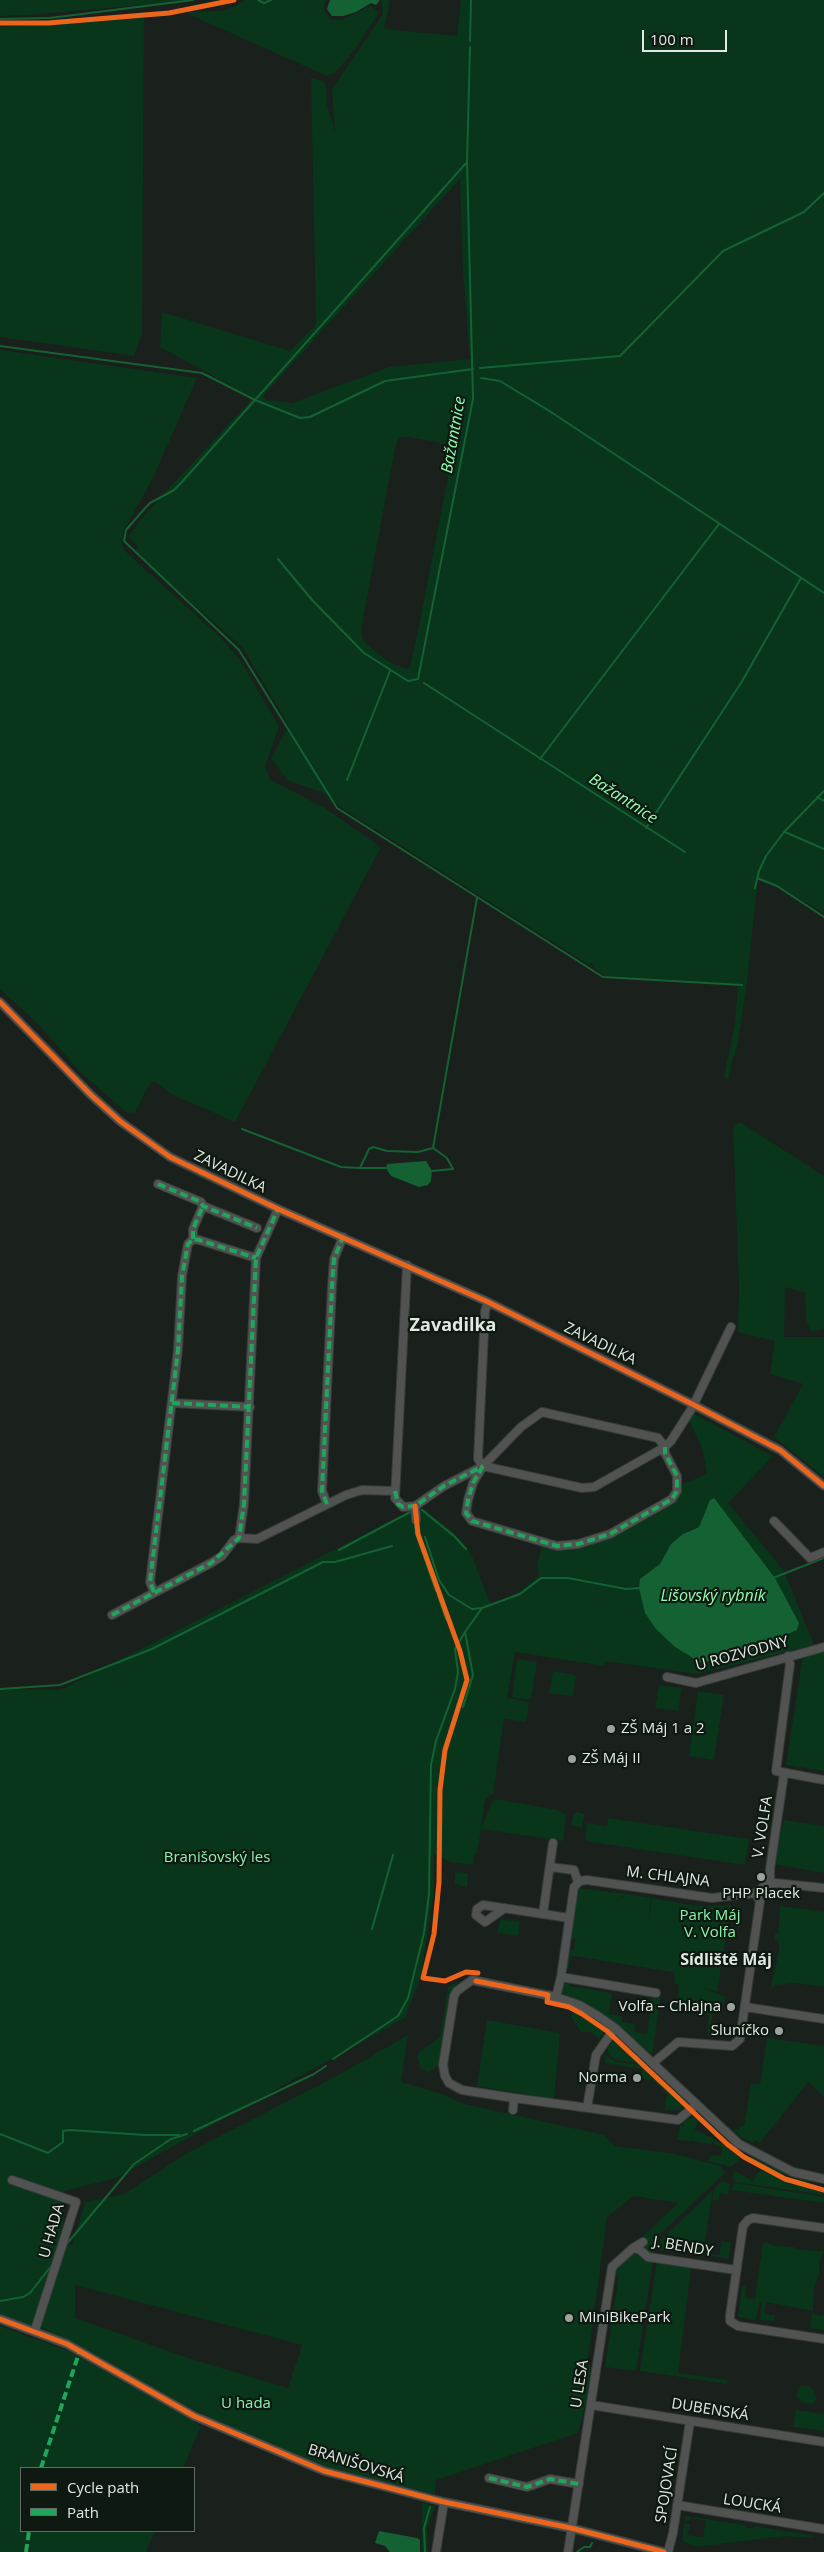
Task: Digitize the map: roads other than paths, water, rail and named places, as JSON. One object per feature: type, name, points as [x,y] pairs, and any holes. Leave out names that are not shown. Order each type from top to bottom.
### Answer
[{"type":"street","name":"ZAVADILKA","points":[[0,1002],[91,1095],[130,1130],[170,1157],[278,1209],[488,1302],[694,1405],[780,1450],[824,1486]]},
{"type":"street","points":[[158,1184],[201,1202],[203,1206],[257,1228]]},
{"type":"street","points":[[154,1592],[150,1582],[172,1403],[182,1276],[188,1244],[193,1239],[193,1229],[203,1206]]},
{"type":"street","name":"ZAVADILKA","points":[[239,1538],[244,1504],[250,1406],[256,1258],[278,1209]]},
{"type":"street","points":[[327,1504],[322,1491],[332,1287],[334,1259],[343,1237]]},
{"type":"street","points":[[193,1239],[256,1258]]},
{"type":"street","points":[[407,1265],[395,1491],[398,1504],[403,1507],[415,1506],[444,1486],[483,1466],[588,1488],[665,1447],[694,1405],[732,1327]]},
{"type":"street","points":[[483,1466],[478,1459],[484,1311],[488,1302]]},
{"type":"street","points":[[172,1403],[250,1406]]},
{"type":"street","points":[[542,1412],[658,1438],[665,1447],[665,1453],[677,1476],[677,1491],[672,1499],[610,1534],[578,1544],[548,1544],[472,1521],[466,1513],[473,1483],[483,1466],[509,1437],[542,1412]]},
{"type":"street","points":[[112,1615],[211,1563],[239,1538],[258,1540],[327,1504],[362,1490],[395,1491]]},
{"type":"street","points":[[415,1506],[416,1520]]},
{"type":"street","points":[[774,1520],[810,1558],[824,1552]]},
{"type":"street","name":"U ROZVODNY","points":[[667,1677],[696,1683],[824,1647]]},
{"type":"street","points":[[788,1656],[790,1664],[776,1771],[824,1780]]},
{"type":"street","name":"V. VOLFA","points":[[770,1884],[770,1869],[784,1774]]},
{"type":"street","points":[[543,1914],[553,1843]]},
{"type":"street","points":[[550,1867],[574,1870],[578,1882],[574,1887],[568,1918],[561,1977],[556,1997]]},
{"type":"street","name":"M. CHLAJNA","points":[[578,1882],[587,1880],[712,1898],[754,1893]]},
{"type":"street","points":[[653,2064],[678,2042],[732,2046],[740,2039],[760,1901],[754,1893],[770,1884],[788,1883],[824,1888]]},
{"type":"street","points":[[505,1908],[568,1918]]},
{"type":"street","points":[[561,1977],[656,1993]]},
{"type":"street","points":[[696,2105],[678,2120],[514,2098],[456,2088],[449,2083],[445,2076],[443,2065],[454,1996],[457,1991],[472,1980],[556,1997],[579,2005],[615,2028],[696,2105],[726,2134],[751,2151],[793,2172],[824,2179]]},
{"type":"street","points":[[746,2007],[824,2019]]},
{"type":"street","points":[[587,2108],[596,2055],[615,2028]]},
{"type":"street","points":[[513,2110],[514,2098]]},
{"type":"street","name":"U HADA","points":[[12,2180],[76,2202],[35,2330]]},
{"type":"street","points":[[824,2228],[753,2218],[743,2226],[730,2321],[738,2326],[824,2339]]},
{"type":"street","name":"U LESA","points":[[568,2552],[612,2267],[630,2250],[643,2242]]},
{"type":"street","name":"J. BENDY","points":[[630,2250],[640,2250],[648,2257],[736,2270]]},
{"type":"street","name":"BRANIŠOVSKÁ","points":[[0,2319],[35,2330],[80,2350],[194,2416],[324,2470],[444,2502],[571,2528],[664,2552]]},
{"type":"street","name":"DUBENSKÁ","points":[[591,2405],[824,2442]]},
{"type":"street","name":"SPOJOVACÍ","points":[[668,2552],[673,2533],[690,2421]]},
{"type":"street","points":[[489,2478],[527,2487],[550,2479],[579,2484]]},
{"type":"street","points":[[436,2552],[444,2502]]},
{"type":"street","name":"LOUCKÁ","points":[[677,2505],[824,2529]]},
{"type":"water","points":[[330,0],[380,0],[376,5],[371,3],[356,12],[343,16],[332,16],[327,9]]},
{"type":"water","points":[[426,1161],[432,1171],[431,1181],[428,1185],[419,1187],[391,1176],[386,1168],[387,1164]]},
{"type":"water","name":"Lišovský rybník","points":[[714,1498],[775,1578],[799,1623],[797,1630],[747,1652],[701,1663],[675,1647],[656,1629],[645,1613],[639,1588],[640,1579],[660,1564],[671,1544],[683,1534],[699,1527],[710,1500]]},
{"type":"water","points":[[379,2531],[417,2538],[420,2540],[420,2552],[390,2552],[385,2546],[375,2543]]},
{"type":"waterway","points":[[0,19],[50,18],[193,0]]},
{"type":"waterway","points":[[258,0],[264,3],[271,0]]},
{"type":"waterway","points":[[470,41],[471,0]]},
{"type":"waterway","points":[[470,47],[467,162],[181,483],[174,490],[150,503],[139,515],[126,530],[124,541],[239,650],[337,808],[603,977],[742,985]]},
{"type":"waterway","name":"Bažantnice","points":[[278,559],[313,601],[364,653],[408,681],[418,679],[473,399],[467,162]]},
{"type":"waterway","points":[[480,368],[620,356],[723,251],[804,212],[824,193]]},
{"type":"waterway","points":[[0,346],[202,373],[255,400],[300,418],[310,417],[385,381],[473,369]]},
{"type":"waterway","points":[[481,378],[500,381],[551,412],[824,593]]},
{"type":"waterway","points":[[540,759],[719,524]]},
{"type":"waterway","points":[[646,828],[741,683],[801,578]]},
{"type":"waterway","points":[[347,780],[390,671]]},
{"type":"waterway","name":"Bažantnice","points":[[424,683],[685,852]]},
{"type":"waterway","points":[[755,888],[759,871],[766,856],[784,832],[824,791]]},
{"type":"waterway","points":[[817,797],[824,801]]},
{"type":"waterway","points":[[785,832],[824,849]]},
{"type":"waterway","points":[[757,878],[777,886],[824,917]]},
{"type":"waterway","points":[[242,1129],[341,1167],[360,1168],[369,1149],[373,1147],[387,1151],[418,1152],[433,1148],[477,898]]},
{"type":"waterway","points":[[432,1171],[453,1169],[447,1158],[433,1148]]},
{"type":"waterway","points":[[360,1168],[386,1168]]},
{"type":"waterway","points":[[422,1510],[454,1536],[466,1549]]},
{"type":"waterway","points":[[339,1550],[412,1511]]},
{"type":"waterway","points":[[415,1522],[416,1534],[436,1591]]},
{"type":"waterway","points":[[425,1537],[439,1580],[449,1595],[472,1609],[482,1608]]},
{"type":"waterway","points":[[0,1689],[60,1685],[152,1649],[323,1562],[335,1562],[392,1546]]},
{"type":"waterway","points":[[773,1578],[824,1558]]},
{"type":"waterway","points":[[333,2059],[398,2016],[408,1998],[424,1933],[429,1894],[431,1765],[436,1741],[455,1689],[458,1672],[455,1649],[465,1632],[482,1608],[520,1594],[541,1578],[568,1578],[626,1589],[641,1588]]},
{"type":"waterway","points":[[438,1596],[446,1619]]},
{"type":"waterway","points":[[463,1707],[473,1675],[465,1632]]},
{"type":"waterway","points":[[372,1929],[393,1855]]},
{"type":"waterway","points":[[194,2131],[314,2074],[326,2066]]},
{"type":"waterway","points":[[0,2134],[48,2153],[63,2142],[63,2131],[70,2130],[145,2135],[179,2135]]},
{"type":"waterway","points":[[65,2246],[134,2164],[171,2139],[187,2134]]},
{"type":"waterway","points":[[0,2301],[23,2297],[30,2293],[52,2265]]},
{"type":"waterway","points":[[425,2552],[424,2528],[430,2507]]},
{"type":"waterway","points":[[577,2552],[584,2547],[590,2547],[592,2543]]},
{"type":"place","name":"ZŠ Máj 1 a 2","points":[[611,1729]]},
{"type":"place","name":"ZŠ Máj II","points":[[572,1759]]},
{"type":"place","name":"PHP Placek","points":[[761,1877]]},
{"type":"place","name":"Volfa – Chlajna","points":[[731,2007]]},
{"type":"place","name":"Sluníčko","points":[[779,2031]]},
{"type":"place","name":"Norma","points":[[637,2078]]},
{"type":"place","name":"MiniBikePark","points":[[569,2318]]},
{"type":"district","name":"Zavadilka","points":[[453,1326]]},
{"type":"district","name":"Sídliště Máj","points":[[726,1960]]},
{"type":"park label","name":"Branišovský les","points":[[217,1858]]},
{"type":"park label","name":"Park Máj V. Volfa","points":[[710,1924]]},
{"type":"park label","name":"U hada","points":[[246,2404]]}]
